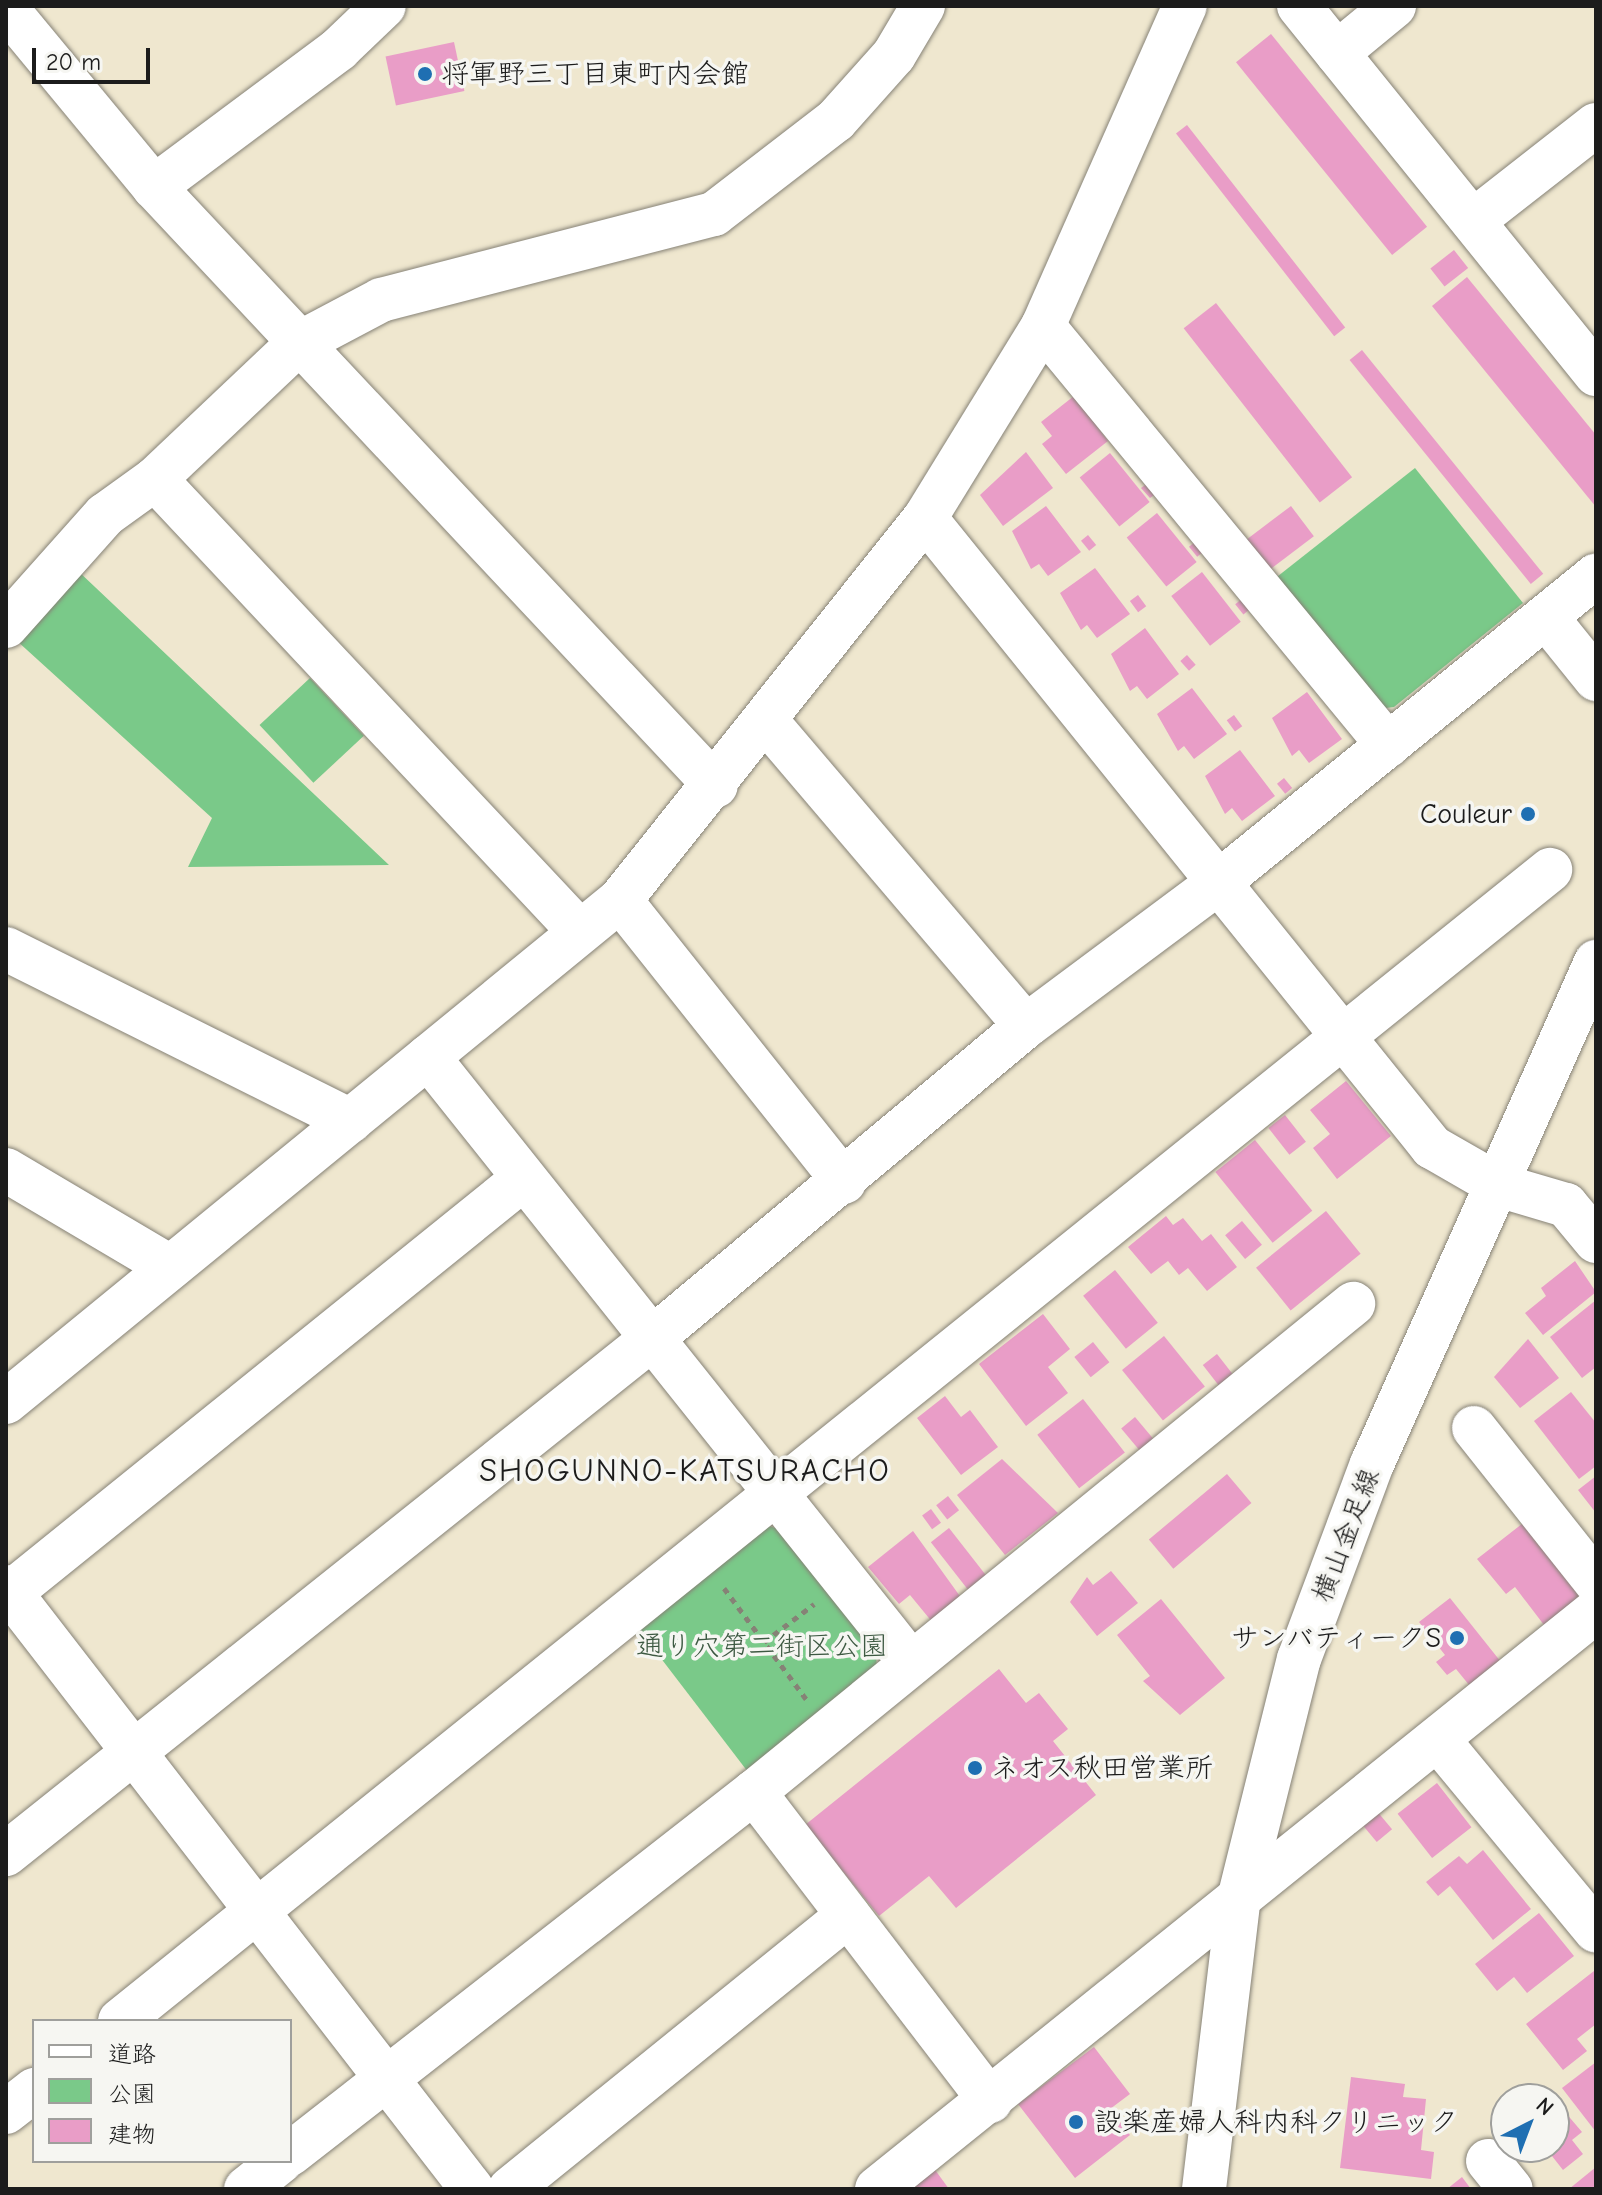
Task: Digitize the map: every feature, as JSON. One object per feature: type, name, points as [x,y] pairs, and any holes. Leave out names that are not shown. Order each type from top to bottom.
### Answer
[{"type":"street","points":[[154,187],[339,49],[384,6]]},
{"type":"street","points":[[6,626],[105,515],[155,479],[298,344],[381,300],[714,214],[836,120],[894,55],[923,6]]},
{"type":"street","points":[[6,1402],[620,900],[716,786],[925,518],[1043,326],[1185,6]]},
{"type":"street","points":[[1299,6],[1596,374]]},
{"type":"street","points":[[1337,53],[1394,6]]},
{"type":"street","points":[[21,12],[154,187],[298,344],[716,786]]},
{"type":"street","points":[[1473,221],[1596,125]]},
{"type":"street","points":[[1043,326],[1388,745]]},
{"type":"street","points":[[155,479],[580,932]]},
{"type":"street","points":[[925,518],[1432,1147],[1498,1185],[1566,1205],[1596,1241]]},
{"type":"street","points":[[6,1854],[654,1337],[844,1182],[1026,1026],[1219,882],[1596,576]]},
{"type":"street","points":[[1546,617],[1596,679]]},
{"type":"street","points":[[767,722],[1026,1026]]},
{"type":"street","points":[[122,2019],[1341,1035],[1550,870]]},
{"type":"street","points":[[620,900],[844,1182]]},
{"type":"street","points":[[6,949],[351,1121]]},
{"type":"street","name":"横山金足線","points":[[1204,2189],[1238,1903],[1304,1645],[1372,1464],[1596,962]]},
{"type":"street","points":[[428,1057],[911,1663]]},
{"type":"street","points":[[6,1170],[170,1267]]},
{"type":"street","points":[[472,2189],[131,1755],[8,1590],[523,1179]]},
{"type":"street","points":[[292,2152],[754,1792],[1353,1304]]},
{"type":"street","points":[[1474,1428],[1596,1582]]},
{"type":"street","points":[[877,2189],[1238,1903],[1596,1611]]},
{"type":"street","points":[[1439,1741],[1596,1931]]},
{"type":"street","points":[[754,1792],[990,2101]]},
{"type":"street","points":[[510,2189],[848,1915]]},
{"type":"street","points":[[6,2112],[32,2092]]},
{"type":"street","points":[[246,2189],[278,2163]]},
{"type":"path","points":[[700,1555],[829,1731]]},
{"type":"path","points":[[764,1642],[845,1580]]},
{"type":"green space","points":[[1415,468],[1523,603],[1394,707],[1377,709],[1273,580]]},
{"type":"green space","points":[[77,570],[389,865],[188,867],[212,818],[16,640]]},
{"type":"green space","points":[[310,678],[364,736],[313,783],[260,725]]},
{"type":"green space","name":"通り穴第二街区公園","points":[[769,1526],[782,1530],[876,1650],[877,1672],[748,1772],[637,1627]]},
{"type":"building","points":[[1271,34],[1427,227],[1392,255],[1236,62]]},
{"type":"building","name":"将軍野三丁目東町内会館","points":[[454,42],[464,91],[396,105],[386,57]]},
{"type":"building","points":[[1187,125],[1345,328],[1334,336],[1176,134]]},
{"type":"building","points":[[1454,250],[1468,268],[1445,287],[1430,268]]},
{"type":"building","points":[[1467,277],[1596,435],[1596,507],[1432,306]]},
{"type":"building","points":[[1216,303],[1352,477],[1320,502],[1184,328]]},
{"type":"building","points":[[1362,350],[1543,574],[1531,584],[1350,360]]},
{"type":"building","points":[[1074,396],[1108,441],[1066,474],[1042,444],[1052,436],[1041,422]]},
{"type":"building","points":[[1026,452],[1053,488],[1003,526],[980,495]]},
{"type":"building","points":[[1110,453],[1150,502],[1119,527],[1080,478]]},
{"type":"building","points":[[1149,482],[1157,493],[1150,498],[1141,488]]},
{"type":"building","points":[[1046,506],[1081,552],[1048,576],[1039,564],[1031,569],[1012,531]]},
{"type":"building","points":[[1291,506],[1314,536],[1268,571],[1245,541]]},
{"type":"building","points":[[1157,513],[1197,562],[1166,587],[1127,538]]},
{"type":"building","points":[[1088,535],[1096,545],[1089,551],[1081,541]]},
{"type":"building","points":[[1196,541],[1204,551],[1197,557],[1189,547]]},
{"type":"building","points":[[1095,568],[1130,614],[1097,638],[1087,625],[1081,630],[1060,593]]},
{"type":"building","points":[[1202,572],[1241,622],[1210,646],[1171,596]]},
{"type":"building","points":[[1138,595],[1146,606],[1138,612],[1130,601]]},
{"type":"building","points":[[1243,598],[1251,608],[1243,614],[1235,604]]},
{"type":"building","points":[[1145,628],[1179,674],[1147,699],[1137,686],[1130,691],[1111,654]]},
{"type":"building","points":[[1187,655],[1196,665],[1189,671],[1180,661]]},
{"type":"building","points":[[1192,688],[1227,734],[1194,759],[1184,746],[1178,751],[1157,714]]},
{"type":"building","points":[[1307,692],[1342,739],[1309,763],[1299,750],[1292,756],[1272,718]]},
{"type":"building","points":[[1234,715],[1242,726],[1235,732],[1227,720]]},
{"type":"building","points":[[1240,750],[1275,796],[1242,821],[1232,808],[1225,814],[1205,776]]},
{"type":"building","points":[[1284,778],[1292,788],[1285,794],[1277,784]]},
{"type":"building","points":[[1346,1081],[1391,1136],[1337,1179],[1313,1148],[1330,1134],[1310,1110]]},
{"type":"building","points":[[1285,1115],[1306,1142],[1289,1155],[1268,1128]]},
{"type":"building","points":[[1255,1140],[1312,1211],[1273,1243],[1215,1172]]},
{"type":"building","points":[[1326,1211],[1361,1254],[1291,1310],[1256,1268]]},
{"type":"building","points":[[1166,1216],[1173,1225],[1183,1218],[1202,1241],[1211,1234],[1237,1267],[1207,1291],[1188,1268],[1179,1275],[1168,1261],[1151,1274],[1128,1247]]},
{"type":"building","points":[[1242,1221],[1262,1245],[1245,1259],[1225,1235]]},
{"type":"building","points":[[1575,1261],[1596,1292],[1543,1335],[1525,1313],[1546,1296],[1541,1288]]},
{"type":"building","points":[[1115,1270],[1158,1323],[1126,1349],[1083,1296]]},
{"type":"building","points":[[1596,1300],[1596,1367],[1582,1378],[1550,1337]]},
{"type":"building","points":[[1043,1314],[1070,1349],[1048,1367],[1068,1393],[1026,1426],[979,1364]]},
{"type":"building","points":[[1164,1336],[1205,1387],[1163,1420],[1122,1370]]},
{"type":"building","points":[[1528,1339],[1559,1378],[1520,1408],[1494,1377]]},
{"type":"building","points":[[1093,1342],[1109,1362],[1091,1377],[1074,1357]]},
{"type":"building","points":[[1217,1354],[1236,1378],[1222,1390],[1203,1365]]},
{"type":"building","points":[[1571,1392],[1596,1423],[1596,1466],[1579,1479],[1534,1421]]},
{"type":"building","points":[[945,1396],[961,1417],[970,1410],[998,1447],[961,1475],[917,1418]]},
{"type":"building","points":[[1083,1399],[1125,1453],[1079,1488],[1037,1435]]},
{"type":"building","points":[[1135,1417],[1154,1440],[1140,1452],[1121,1429]]},
{"type":"building","points":[[1002,1459],[1058,1513],[1005,1555],[957,1495]]},
{"type":"building","points":[[1227,1474],[1251,1503],[1173,1569],[1149,1540]]},
{"type":"building","points":[[1596,1476],[1596,1513],[1578,1490]]},
{"type":"building","points":[[948,1496],[959,1510],[947,1519],[936,1505]]},
{"type":"building","points":[[931,1509],[941,1523],[932,1529],[922,1515]]},
{"type":"building","points":[[1527,1520],[1585,1593],[1544,1625],[1515,1587],[1506,1594],[1477,1559]]},
{"type":"building","points":[[949,1528],[986,1575],[968,1589],[931,1542]]},
{"type":"building","points":[[913,1531],[962,1599],[933,1623],[910,1595],[899,1604],[868,1567]]},
{"type":"building","points":[[1111,1571],[1138,1603],[1097,1636],[1070,1602],[1087,1577],[1093,1585]]},
{"type":"building","name":"サンバティークS","points":[[1450,1598],[1505,1667],[1474,1691],[1456,1669],[1447,1675],[1436,1662],[1445,1655],[1419,1622]]},
{"type":"building","points":[[1161,1599],[1225,1678],[1180,1715],[1143,1681],[1150,1676],[1117,1635]]},
{"type":"building","name":"ネオス秋田営業所","points":[[999,1669],[1026,1703],[1039,1693],[1068,1729],[1053,1741],[1096,1795],[956,1908],[929,1876],[879,1916],[805,1825]]},
{"type":"building","points":[[1437,1783],[1471,1827],[1432,1858],[1398,1814]]},
{"type":"building","points":[[1376,1810],[1392,1829],[1377,1842],[1361,1823]]},
{"type":"building","points":[[1483,1850],[1531,1909],[1493,1940],[1450,1886],[1438,1896],[1426,1882],[1459,1856],[1467,1864]]},
{"type":"building","points":[[1539,1913],[1574,1956],[1527,1993],[1514,1977],[1497,1991],[1475,1964]]},
{"type":"building","points":[[1594,1971],[1596,2024],[1577,2039],[1587,2051],[1563,2070],[1526,2024]]},
{"type":"building","name":"設楽産婦人科内科クリニック","points":[[1094,2047],[1130,2094],[1110,2109],[1130,2135],[1075,2178],[1018,2104]]},
{"type":"building","points":[[1596,2062],[1596,2132],[1570,2098],[1569,2083]]},
{"type":"building","points":[[1351,2077],[1405,2084],[1403,2097],[1426,2099],[1421,2150],[1434,2152],[1431,2179],[1340,2168]]},
{"type":"building","points":[[1570,2118],[1582,2132],[1572,2140],[1583,2154],[1563,2170],[1557,2163],[1570,2163]]},
{"type":"building","points":[[933,2167],[949,2189],[904,2189]]},
{"type":"building","points":[[1596,2167],[1596,2189],[1569,2189]]},
{"type":"building","points":[[1462,2177],[1471,2189],[1447,2189]]},
{"type":"place","name":"将軍野三丁目東町内会館","points":[[425,74]]},
{"type":"place","name":"Couleur","points":[[1528,814]]},
{"type":"place","name":"サンバティークS","points":[[1457,1638]]},
{"type":"place","name":"ネオス秋田営業所","points":[[975,1768]]},
{"type":"place","name":"設楽産婦人科内科クリニック","points":[[1076,2122]]},
{"type":"district","name":"SHOGUNNO-KATSURACHO","points":[[685,1471]]}]
